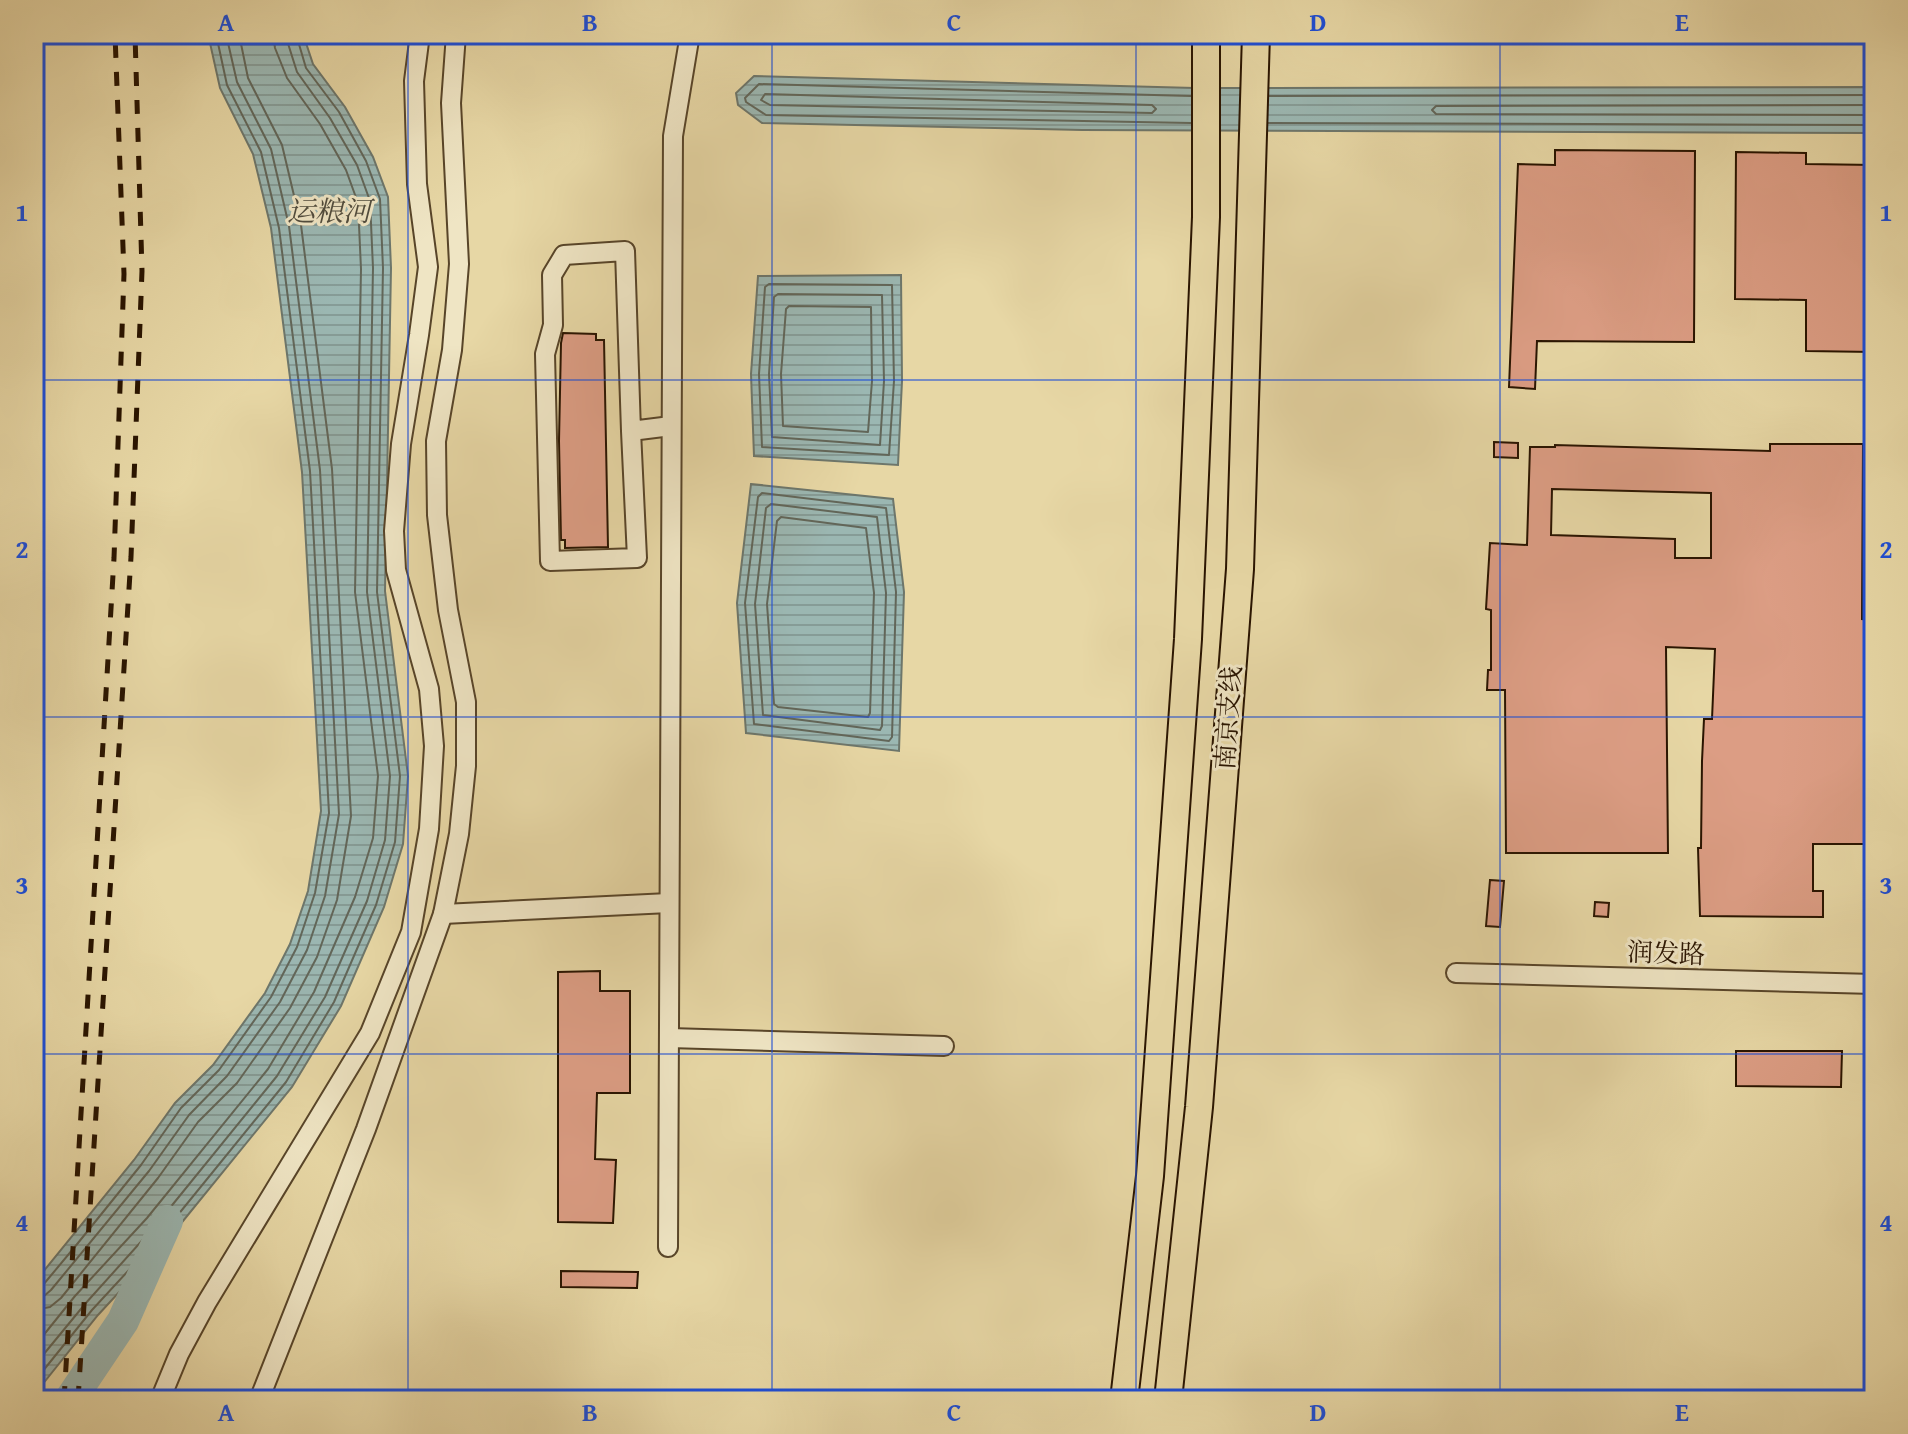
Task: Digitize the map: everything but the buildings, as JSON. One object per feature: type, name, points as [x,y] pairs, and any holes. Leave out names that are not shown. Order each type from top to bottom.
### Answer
[{"type":"highway","name":"南京支线","points":[[1124,1400],[1150,1176],[1188,639],[1206,217],[1206,34]]},
{"type":"highway","name":"南京支线","points":[[1168,1400],[1199,1107],[1240,569],[1256,34]]},
{"type":"street","points":[[160,1400],[179,1354],[207,1302],[370,1033],[411,932],[429,829],[434,746],[429,689],[396,570],[394,531],[401,444],[428,267],[417,184],[414,95],[420,34]]},
{"type":"street","points":[[259,1400],[366,1129],[443,914],[459,834],[466,766],[466,702],[448,610],[437,515],[436,441],[452,350],[459,264],[451,103],[456,34]]},
{"type":"street","points":[[668,1247],[673,136],[690,34]]},
{"type":"street","points":[[625,251],[631,431],[637,558],[550,561],[545,354],[553,325],[552,275],[564,255],[625,251]]},
{"type":"street","points":[[631,431],[671,426]]},
{"type":"street","points":[[443,914],[669,903]]},
{"type":"street","name":"润发路","points":[[1456,973],[1874,984]]},
{"type":"street","points":[[669,1038],[944,1046]]},
{"type":"water","name":"运粮河","points":[[208,34],[303,34],[313,64],[345,107],[373,157],[388,197],[391,268],[385,591],[408,776],[403,844],[384,907],[341,1006],[292,1087],[170,1237],[98,1315],[34,1395],[34,1283],[134,1160],[175,1103],[213,1065],[265,993],[290,944],[308,891],[321,811],[302,472],[271,228],[253,154],[220,88]]},
{"type":"water","points":[[754,76],[1195,88],[1874,87],[1874,133],[1082,130],[762,123],[738,105],[736,93]]},
{"type":"water","points":[[901,275],[902,381],[898,465],[754,456],[751,374],[758,276]]},
{"type":"water","points":[[751,484],[893,499],[904,592],[899,751],[746,733],[737,603]]},
{"type":"waterway","points":[[70,1400],[123,1321],[167,1221]]},
{"type":"railway","points":[[64,1400],[114,558],[124,274],[115,34]]},
{"type":"railway","points":[[78,1400],[131,557],[142,271],[135,34]]}]
